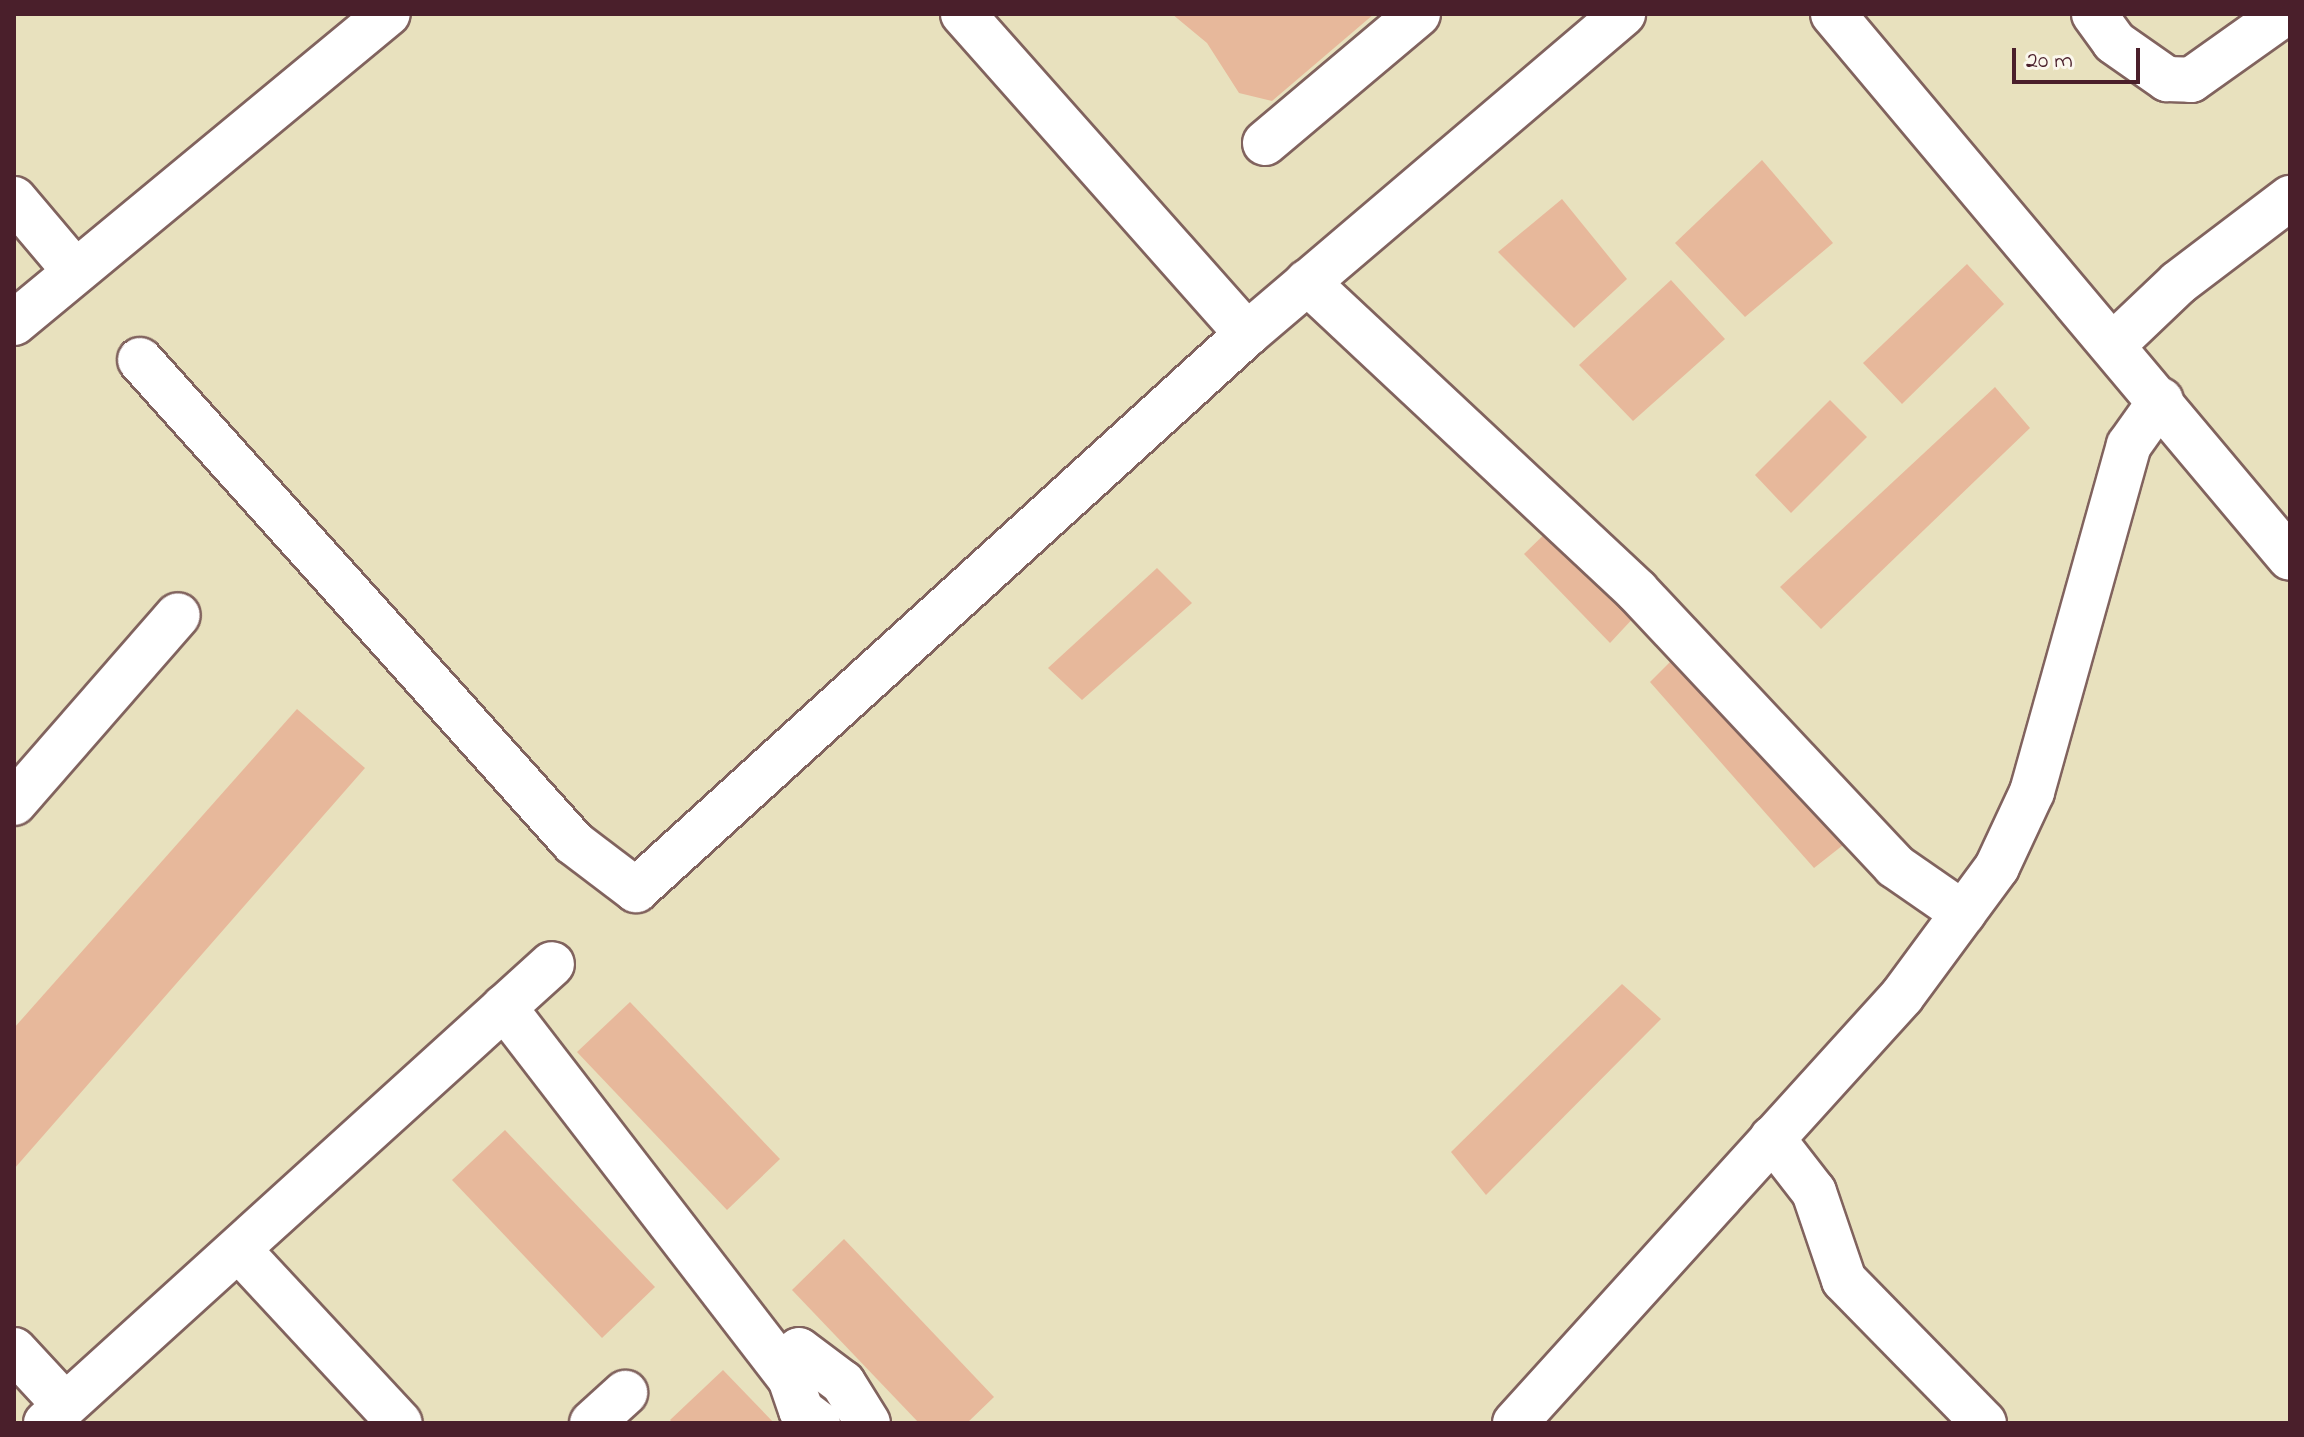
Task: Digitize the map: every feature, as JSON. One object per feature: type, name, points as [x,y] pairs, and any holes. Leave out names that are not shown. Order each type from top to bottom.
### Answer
[{"type":"street","points":[[14,323],[74,270],[388,14]]},
{"type":"street","points":[[963,14],[1247,334]]},
{"type":"street","points":[[1265,143],[1418,14]]},
{"type":"street","points":[[140,360],[574,843],[636,890],[1247,334],[1623,14]]},
{"type":"street","points":[[1833,14],[2114,344],[2290,558]]},
{"type":"street","points":[[2094,14],[2114,42],[2167,79],[2191,80],[2284,14]]},
{"type":"street","points":[[2114,344],[2178,283],[2290,198]]},
{"type":"street","points":[[14,199],[74,270]]},
{"type":"street","points":[[1307,282],[1637,591],[1895,866],[1963,913]]},
{"type":"street","points":[[1515,1423],[1902,996],[1997,867],[2032,792],[2129,445],[2161,400]]},
{"type":"street","points":[[14,803],[178,615]]},
{"type":"street","points":[[14,1350],[56,1414],[552,964]]},
{"type":"street","points":[[504,1007],[790,1378],[801,1410],[818,1423]]},
{"type":"street","points":[[1772,1138],[1814,1192],[1844,1280],[1984,1423]]},
{"type":"street","points":[[239,1250],[400,1423]]},
{"type":"street","points":[[790,1378],[799,1350],[843,1383],[868,1423]]},
{"type":"street","points":[[592,1423],[625,1393]]},
{"type":"building","points":[[1172,14],[1374,14],[1272,101],[1239,93],[1207,43]]},
{"type":"building","points":[[1762,160],[1833,243],[1745,317],[1675,243]]},
{"type":"building","points":[[1562,199],[1627,279],[1574,328],[1498,252]]},
{"type":"building","points":[[1967,264],[2004,304],[1902,404],[1863,363]]},
{"type":"building","points":[[1671,280],[1725,339],[1633,421],[1579,365]]},
{"type":"building","points":[[1995,387],[2030,428],[1821,629],[1780,587]]},
{"type":"building","points":[[1830,400],[1867,437],[1791,513],[1755,475]]},
{"type":"building","points":[[1557,522],[1637,614],[1610,643],[1524,554]]},
{"type":"building","points":[[1157,568],[1192,603],[1082,700],[1048,668]]},
{"type":"building","points":[[1679,653],[1852,838],[1814,868],[1650,682]]},
{"type":"building","points":[[297,709],[365,768],[14,1169],[14,1028]]},
{"type":"building","points":[[1622,984],[1661,1019],[1486,1195],[1451,1152]]},
{"type":"building","points":[[630,1002],[780,1159],[727,1210],[577,1052]]},
{"type":"building","points":[[505,1130],[655,1287],[602,1338],[452,1180]]},
{"type":"building","points":[[844,1239],[994,1397],[967,1423],[919,1423],[792,1290]]},
{"type":"building","points":[[723,1370],[774,1423],[673,1423],[670,1420]]}]
